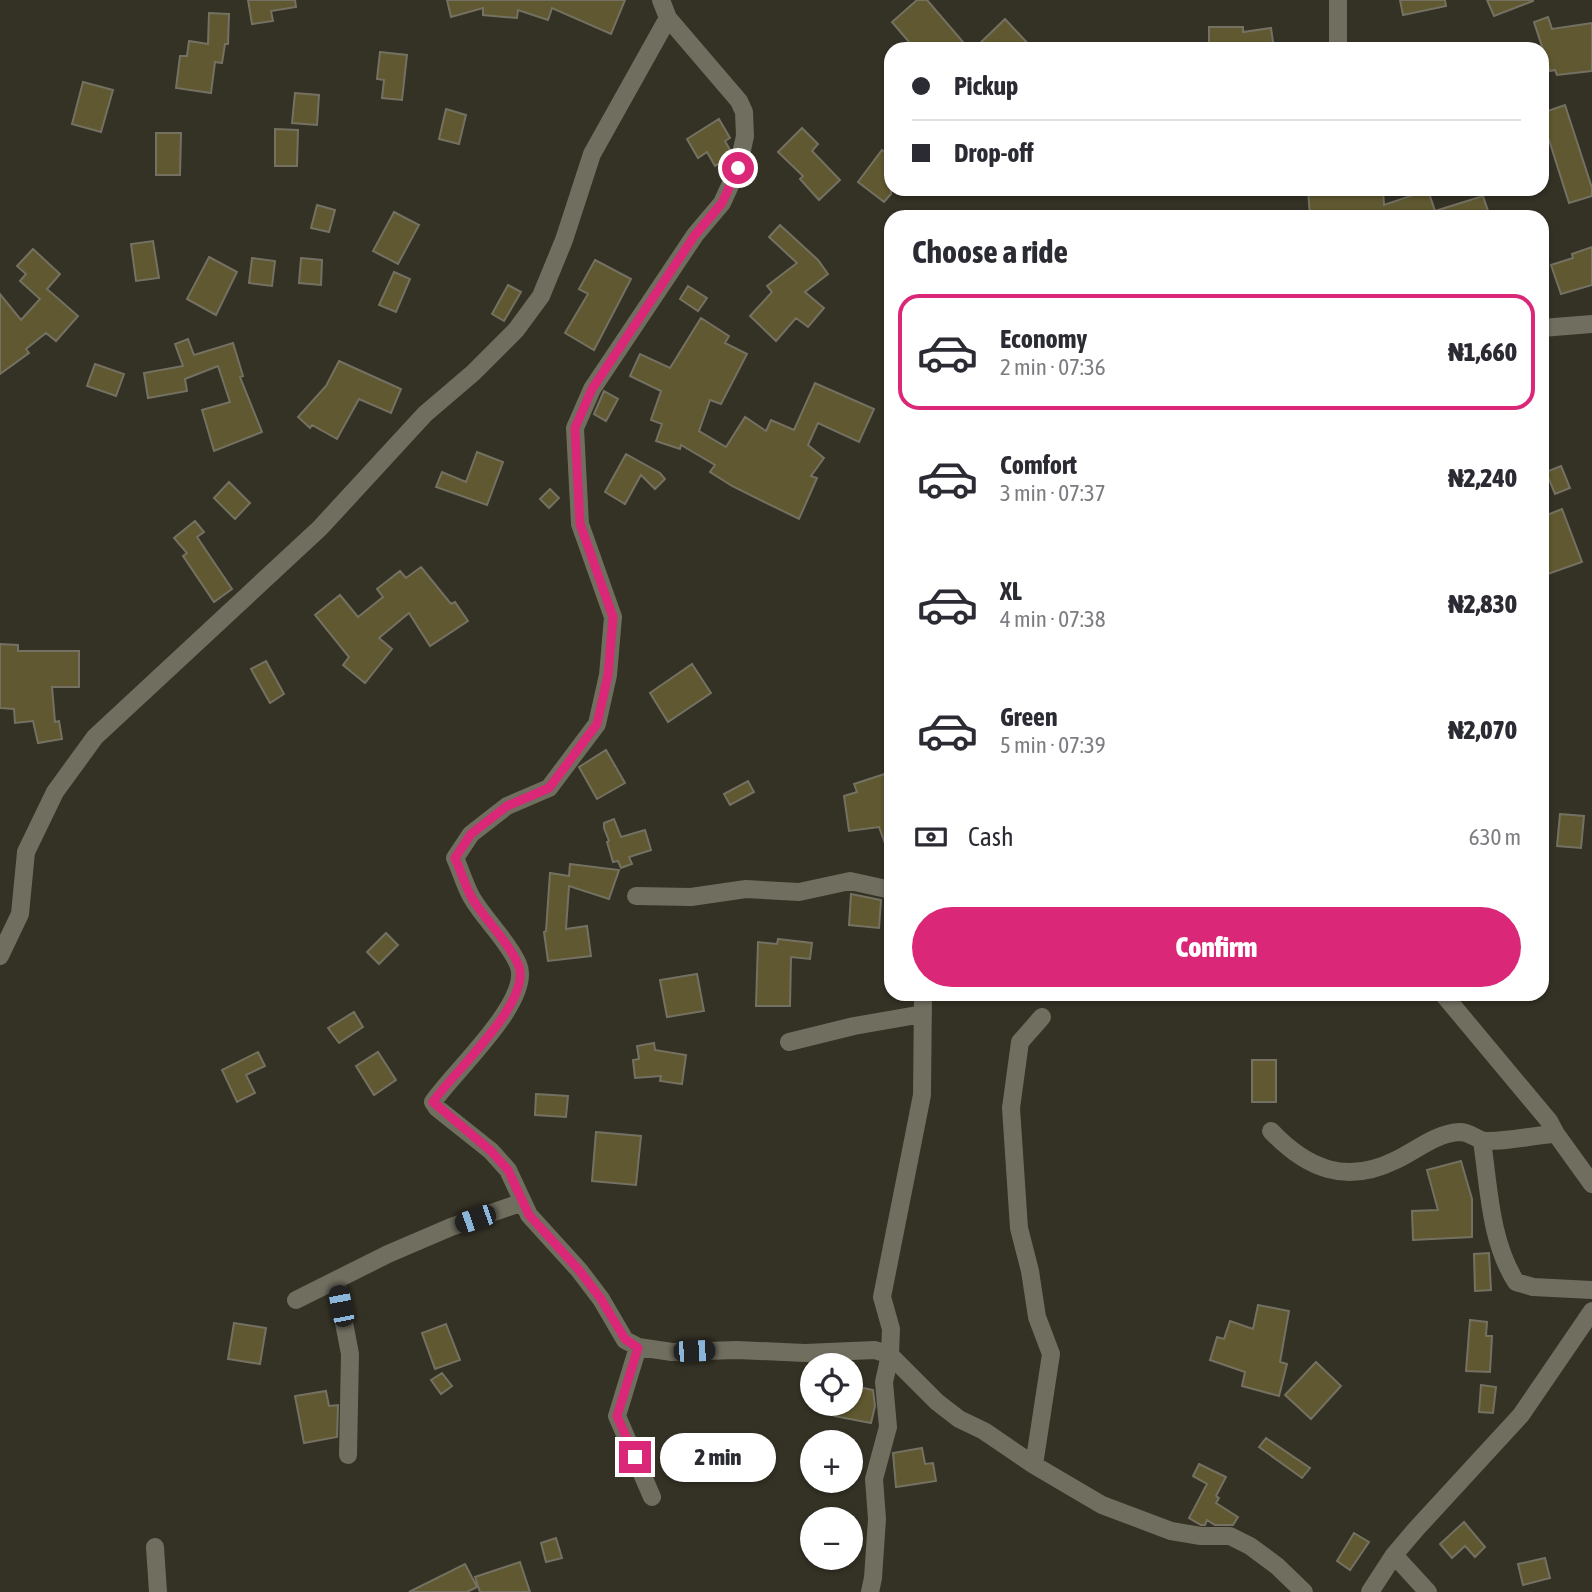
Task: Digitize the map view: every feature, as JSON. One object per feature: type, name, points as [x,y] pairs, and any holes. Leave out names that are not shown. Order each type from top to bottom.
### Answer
[{"type":"street","points":[[661,0],[668,18],[739,101],[744,112],[745,136],[738,168],[722,203],[695,235],[592,389],[575,428],[580,524],[613,617],[608,675],[597,724],[549,788],[507,806],[471,834],[455,858],[471,896],[520,966],[519,989],[482,1047],[447,1083],[433,1102],[491,1151],[508,1170],[529,1215],[579,1270],[601,1299],[625,1339],[638,1348],[672,1352],[737,1350],[805,1353],[875,1350],[890,1355],[937,1402],[959,1419],[984,1430],[1034,1465],[1102,1505],[1171,1531],[1201,1536],[1230,1536],[1268,1559],[1304,1592]]},
{"type":"street","points":[[1338,0],[1338,42]]},
{"type":"street","points":[[0,956],[20,914],[26,852],[55,792],[95,737],[320,528],[425,414],[473,373],[516,330],[541,296],[564,240],[592,155],[668,18]]},
{"type":"street","points":[[1549,327],[1592,324]]},
{"type":"street","points":[[636,896],[691,897],[746,890],[799,892],[850,881],[884,888]]},
{"type":"street","points":[[870,1592],[877,1519],[874,1479],[888,1427],[884,1382],[890,1355],[891,1329],[882,1297],[922,1095],[923,1001]]},
{"type":"street","points":[[1449,1001],[1549,1121],[1592,1184]]},
{"type":"street","points":[[789,1042],[854,1026],[923,1014]]},
{"type":"street","points":[[1034,1465],[1051,1354],[1037,1317],[1030,1270],[1019,1228],[1011,1108],[1020,1042],[1042,1017]]},
{"type":"street","points":[[1271,1131],[1289,1150],[1308,1162],[1334,1170],[1359,1173],[1395,1161],[1430,1140],[1462,1132],[1482,1141],[1556,1134]]},
{"type":"street","points":[[1482,1141],[1496,1233],[1505,1265],[1516,1282],[1533,1287],[1592,1290]]},
{"type":"street","points":[[296,1300],[413,1243],[523,1202]]},
{"type":"street","points":[[336,1281],[350,1354],[348,1455]]},
{"type":"street","points":[[1370,1592],[1395,1555],[1521,1415],[1592,1311]]},
{"type":"street","points":[[638,1348],[617,1416],[652,1497]]},
{"type":"street","points":[[155,1547],[158,1592]]},
{"type":"street","points":[[1395,1555],[1428,1592]]},
{"type":"building","points":[[248,0],[295,0],[296,7],[271,11],[273,21],[252,24]]},
{"type":"building","points":[[447,0],[625,0],[611,34],[552,8],[548,20],[518,10],[517,18],[483,15],[483,8],[451,17]]},
{"type":"building","points":[[917,0],[927,0],[963,42],[909,42],[892,22]]},
{"type":"building","points":[[1400,0],[1445,0],[1446,6],[1403,15]]},
{"type":"building","points":[[1487,0],[1533,0],[1533,1],[1494,16]]},
{"type":"building","points":[[209,13],[229,14],[228,44],[225,44],[222,63],[215,62],[211,93],[176,88],[180,56],[187,56],[189,41],[208,44]]},
{"type":"building","points":[[1548,17],[1552,29],[1592,23],[1592,71],[1557,75],[1555,70],[1550,71],[1549,42],[1541,42],[1534,22]]},
{"type":"building","points":[[1005,19],[1026,42],[981,42]]},
{"type":"building","points":[[1209,27],[1243,27],[1243,32],[1271,28],[1273,42],[1209,42]]},
{"type":"building","points":[[380,52],[407,55],[402,100],[382,98],[384,80],[377,79]]},
{"type":"building","points":[[83,82],[113,90],[101,132],[72,124]]},
{"type":"building","points":[[295,93],[319,95],[317,125],[292,123]]},
{"type":"building","points":[[1565,105],[1592,188],[1592,196],[1569,203],[1549,140],[1549,111]]},
{"type":"building","points":[[446,109],[466,115],[459,144],[439,139]]},
{"type":"building","points":[[719,119],[730,138],[725,141],[730,150],[728,159],[715,166],[707,152],[698,158],[687,139]]},
{"type":"building","points":[[802,128],[818,144],[812,151],[840,180],[819,200],[800,179],[803,176],[778,152]]},
{"type":"building","points":[[275,129],[298,130],[297,166],[275,166]]},
{"type":"building","points":[[156,133],[181,133],[180,175],[156,175]]},
{"type":"building","points":[[882,150],[884,152],[884,196],[889,196],[884,202],[858,182]]},
{"type":"building","points":[[1308,196],[1383,196],[1384,205],[1410,196],[1430,196],[1435,210],[1310,210]]},
{"type":"building","points":[[1483,196],[1488,210],[1438,210]]},
{"type":"building","points":[[317,205],[335,210],[329,232],[311,228]]},
{"type":"building","points":[[394,212],[419,225],[398,264],[373,251]]},
{"type":"building","points":[[780,225],[818,260],[828,274],[805,292],[824,308],[808,327],[796,318],[776,341],[750,316],[772,292],[767,286],[797,263],[769,237]]},
{"type":"building","points":[[153,241],[159,278],[136,281],[131,244]]},
{"type":"building","points":[[1592,247],[1592,285],[1561,294],[1551,265],[1573,258],[1572,254]]},
{"type":"building","points":[[33,249],[60,274],[47,289],[78,316],[56,341],[46,333],[26,349],[29,353],[0,374],[0,294],[21,320],[40,299],[20,281],[26,274],[17,266]]},
{"type":"building","points":[[209,257],[237,272],[216,315],[187,299]]},
{"type":"building","points":[[252,258],[275,261],[272,286],[249,283]]},
{"type":"building","points":[[301,258],[322,260],[321,285],[299,283]]},
{"type":"building","points":[[595,260],[631,279],[594,350],[565,333],[588,294],[579,289]]},
{"type":"building","points":[[394,272],[410,279],[396,312],[379,305]]},
{"type":"building","points":[[508,285],[521,292],[504,321],[492,314]]},
{"type":"building","points":[[688,286],[707,298],[698,311],[680,299]]},
{"type":"building","points":[[701,318],[729,336],[725,343],[747,354],[721,404],[710,400],[699,431],[726,447],[745,417],[766,431],[771,420],[794,430],[815,383],[874,409],[859,442],[818,423],[808,445],[824,458],[811,476],[817,478],[799,519],[732,486],[710,472],[715,465],[681,445],[680,449],[656,441],[662,424],[651,420],[661,391],[630,376],[640,354],[670,368]]},
{"type":"building","points":[[188,339],[194,355],[233,343],[243,376],[240,377],[262,432],[214,451],[202,410],[230,402],[218,366],[185,379],[187,391],[148,398],[144,373],[183,366],[175,344]]},
{"type":"building","points":[[339,361],[401,389],[391,413],[359,399],[337,439],[312,425],[310,428],[298,417],[326,386]]},
{"type":"building","points":[[95,364],[124,374],[116,396],[87,386]]},
{"type":"building","points":[[604,391],[618,399],[606,421],[594,414]]},
{"type":"building","points":[[477,452],[503,462],[487,505],[436,487],[442,472],[466,482]]},
{"type":"building","points":[[626,454],[660,473],[665,479],[655,489],[641,475],[625,504],[605,492]]},
{"type":"building","points":[[1561,466],[1570,488],[1555,494],[1549,479],[1549,471]]},
{"type":"building","points":[[229,482],[250,503],[235,519],[214,498]]},
{"type":"building","points":[[550,489],[559,498],[549,508],[540,499]]},
{"type":"building","points":[[1562,509],[1582,562],[1549,574],[1549,514]]},
{"type":"building","points":[[195,521],[204,532],[197,537],[232,589],[214,602],[183,556],[187,553],[174,538]]},
{"type":"building","points":[[421,567],[451,604],[455,602],[468,621],[430,646],[409,613],[379,638],[392,649],[365,683],[343,665],[349,657],[315,615],[340,595],[358,617],[383,597],[377,589],[400,571],[406,578]]},
{"type":"building","points":[[0,644],[18,645],[18,651],[79,651],[79,687],[52,687],[55,722],[59,721],[62,739],[38,743],[33,721],[15,723],[14,709],[0,708]]},
{"type":"building","points":[[266,661],[284,694],[270,703],[251,669]]},
{"type":"building","points":[[692,664],[711,693],[668,722],[650,693]]},
{"type":"building","points":[[606,750],[625,783],[597,799],[579,767]]},
{"type":"building","points":[[884,774],[884,840],[879,827],[849,831],[844,796],[857,792],[854,784]]},
{"type":"building","points":[[748,781],[754,792],[730,805],[724,794]]},
{"type":"building","points":[[1560,814],[1584,816],[1581,848],[1557,846]]},
{"type":"building","points":[[614,819],[621,837],[645,830],[651,850],[629,857],[632,864],[621,868],[618,861],[613,862],[604,828],[604,823]]},
{"type":"building","points":[[570,864],[619,870],[609,899],[569,886],[566,929],[587,926],[591,956],[548,961],[544,932],[550,873],[569,876]]},
{"type":"building","points":[[851,894],[881,900],[879,928],[849,925]]},
{"type":"building","points":[[386,933],[398,945],[379,964],[367,952]]},
{"type":"building","points":[[778,939],[812,943],[810,959],[791,957],[790,1006],[756,1006],[758,942],[777,944]]},
{"type":"building","points":[[697,974],[704,1011],[667,1017],[660,980]]},
{"type":"building","points":[[354,1012],[363,1027],[339,1043],[328,1028]]},
{"type":"building","points":[[654,1043],[655,1050],[686,1055],[682,1084],[660,1081],[661,1076],[635,1078],[633,1060],[639,1059],[637,1046]]},
{"type":"building","points":[[258,1052],[265,1066],[246,1075],[255,1093],[237,1102],[222,1070]]},
{"type":"building","points":[[378,1052],[396,1080],[374,1095],[356,1066]]},
{"type":"building","points":[[1252,1060],[1276,1060],[1276,1102],[1252,1102]]},
{"type":"building","points":[[536,1094],[568,1096],[566,1117],[535,1115]]},
{"type":"building","points":[[596,1132],[641,1136],[636,1185],[592,1181]]},
{"type":"building","points":[[1461,1161],[1472,1199],[1472,1237],[1413,1240],[1412,1211],[1438,1210],[1427,1170]]},
{"type":"building","points":[[1489,1253],[1491,1290],[1475,1291],[1474,1254]]},
{"type":"building","points":[[1258,1305],[1289,1311],[1280,1362],[1287,1364],[1279,1396],[1242,1386],[1245,1372],[1210,1360],[1217,1337],[1224,1339],[1230,1321],[1253,1329]]},
{"type":"building","points":[[1470,1320],[1487,1322],[1486,1336],[1492,1336],[1490,1372],[1466,1371]]},
{"type":"building","points":[[234,1323],[266,1328],[260,1364],[228,1359]]},
{"type":"building","points":[[446,1324],[460,1360],[435,1369],[422,1333]]},
{"type":"building","points":[[1316,1362],[1341,1386],[1311,1419],[1285,1395]]},
{"type":"building","points":[[442,1373],[452,1386],[441,1394],[431,1380]]},
{"type":"building","points":[[1481,1385],[1496,1387],[1493,1413],[1479,1412]]},
{"type":"building","points":[[863,1388],[873,1390],[875,1406],[871,1423],[834,1416],[863,1416]]},
{"type":"building","points":[[326,1391],[329,1406],[338,1405],[337,1437],[304,1443],[295,1396]]},
{"type":"building","points":[[1266,1438],[1310,1468],[1302,1478],[1259,1447]]},
{"type":"building","points":[[922,1448],[925,1464],[933,1463],[936,1481],[896,1487],[893,1453]]},
{"type":"building","points":[[1199,1464],[1226,1477],[1216,1496],[1219,1498],[1216,1503],[1238,1517],[1233,1525],[1215,1525],[1207,1520],[1205,1525],[1201,1525],[1189,1518],[1207,1484],[1193,1476]]},
{"type":"building","points":[[1464,1522],[1485,1547],[1475,1557],[1465,1546],[1452,1558],[1440,1544]]},
{"type":"building","points":[[1354,1533],[1369,1542],[1350,1570],[1337,1561]]},
{"type":"building","points":[[556,1538],[562,1558],[546,1562],[541,1543]]},
{"type":"building","points":[[1545,1558],[1550,1578],[1523,1585],[1518,1564]]},
{"type":"building","points":[[520,1562],[530,1592],[480,1592],[475,1577]]},
{"type":"building","points":[[465,1564],[477,1587],[467,1592],[409,1592]]},
{"type":"route","points":[[635,1457],[617,1416],[638,1348],[625,1339],[601,1299],[579,1270],[529,1215],[508,1170],[491,1151],[433,1102],[447,1083],[482,1047],[519,989],[520,966],[471,896],[455,858],[471,834],[507,806],[549,788],[597,724],[608,675],[613,642],[613,617],[580,524],[575,428],[592,389],[695,235],[722,203],[738,168]]}]
